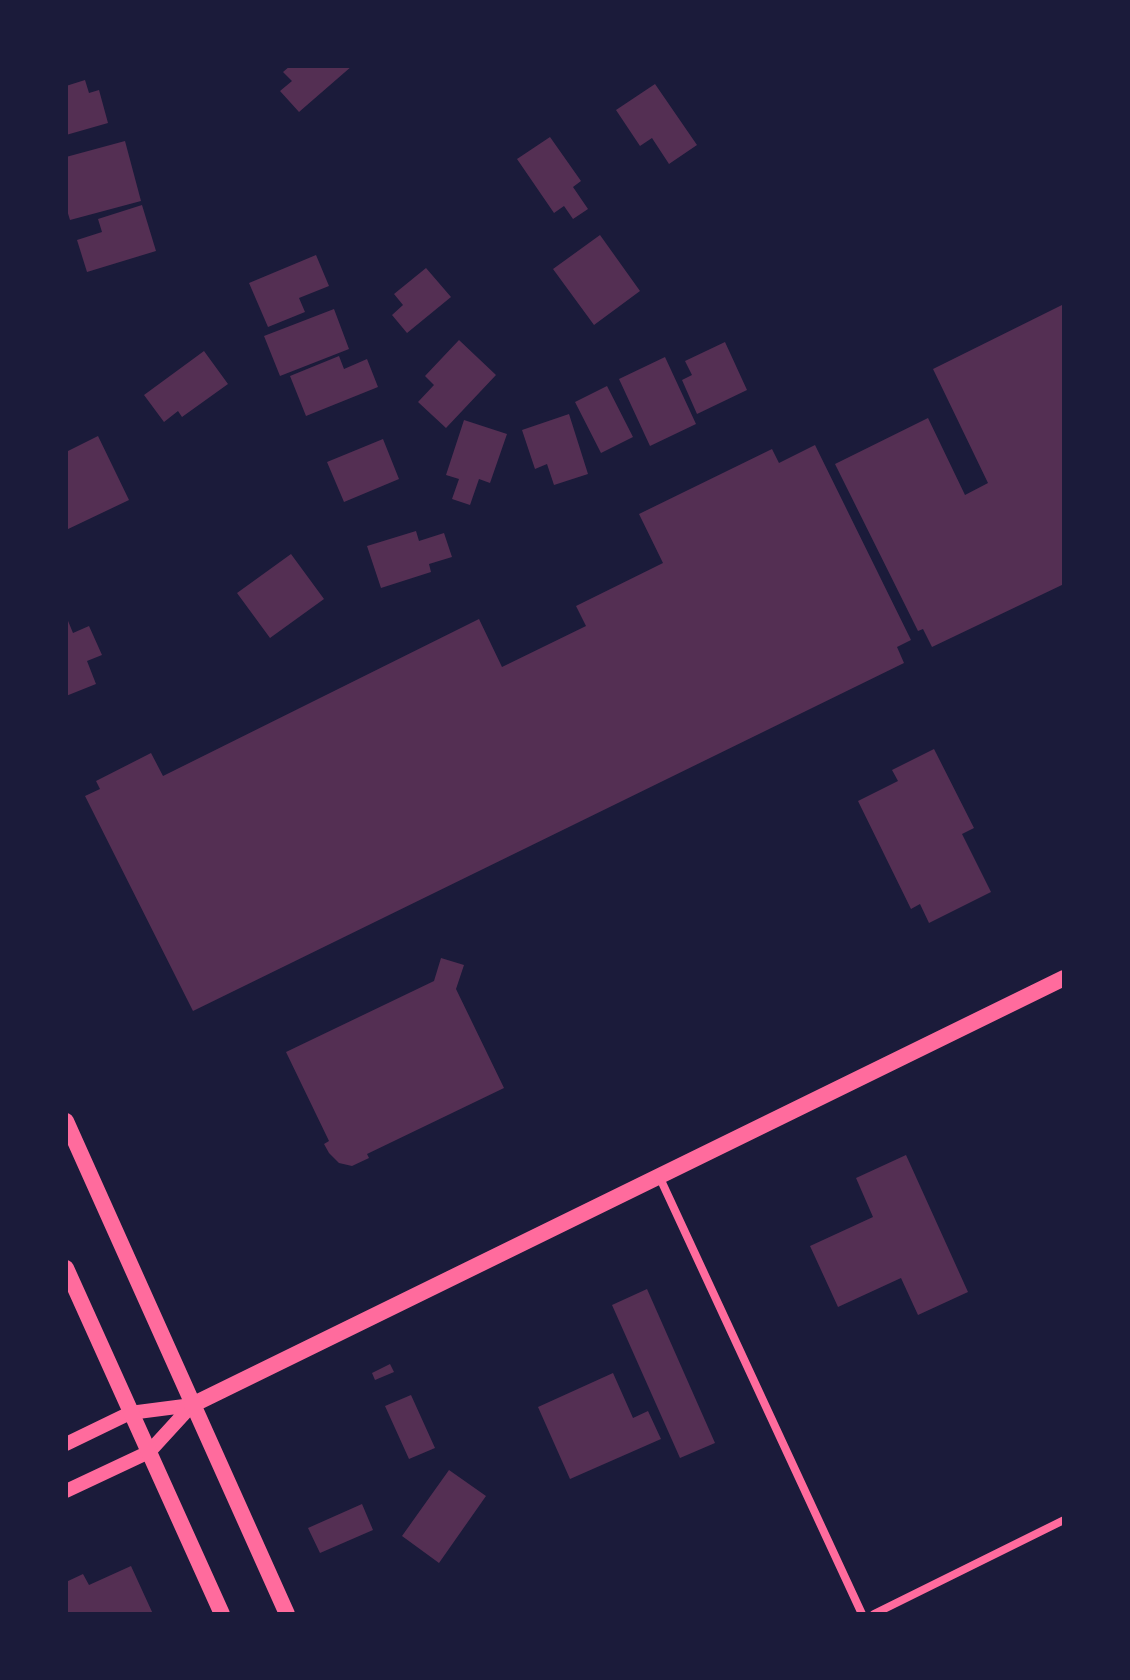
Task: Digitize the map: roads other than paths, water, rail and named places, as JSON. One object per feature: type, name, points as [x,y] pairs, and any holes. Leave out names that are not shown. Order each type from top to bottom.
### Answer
[{"type":"main road","points":[[192,1405],[1064,978]]},
{"type":"main road","points":[[66,1121],[287,1614]]},
{"type":"main road","points":[[66,1268],[222,1614]]},
{"type":"street","points":[[659,1176],[862,1614]]},
{"type":"street","points":[[66,1444],[130,1413],[192,1405]]},
{"type":"street","points":[[66,1491],[149,1452],[192,1405]]},
{"type":"street","points":[[874,1614],[1064,1520]]}]
